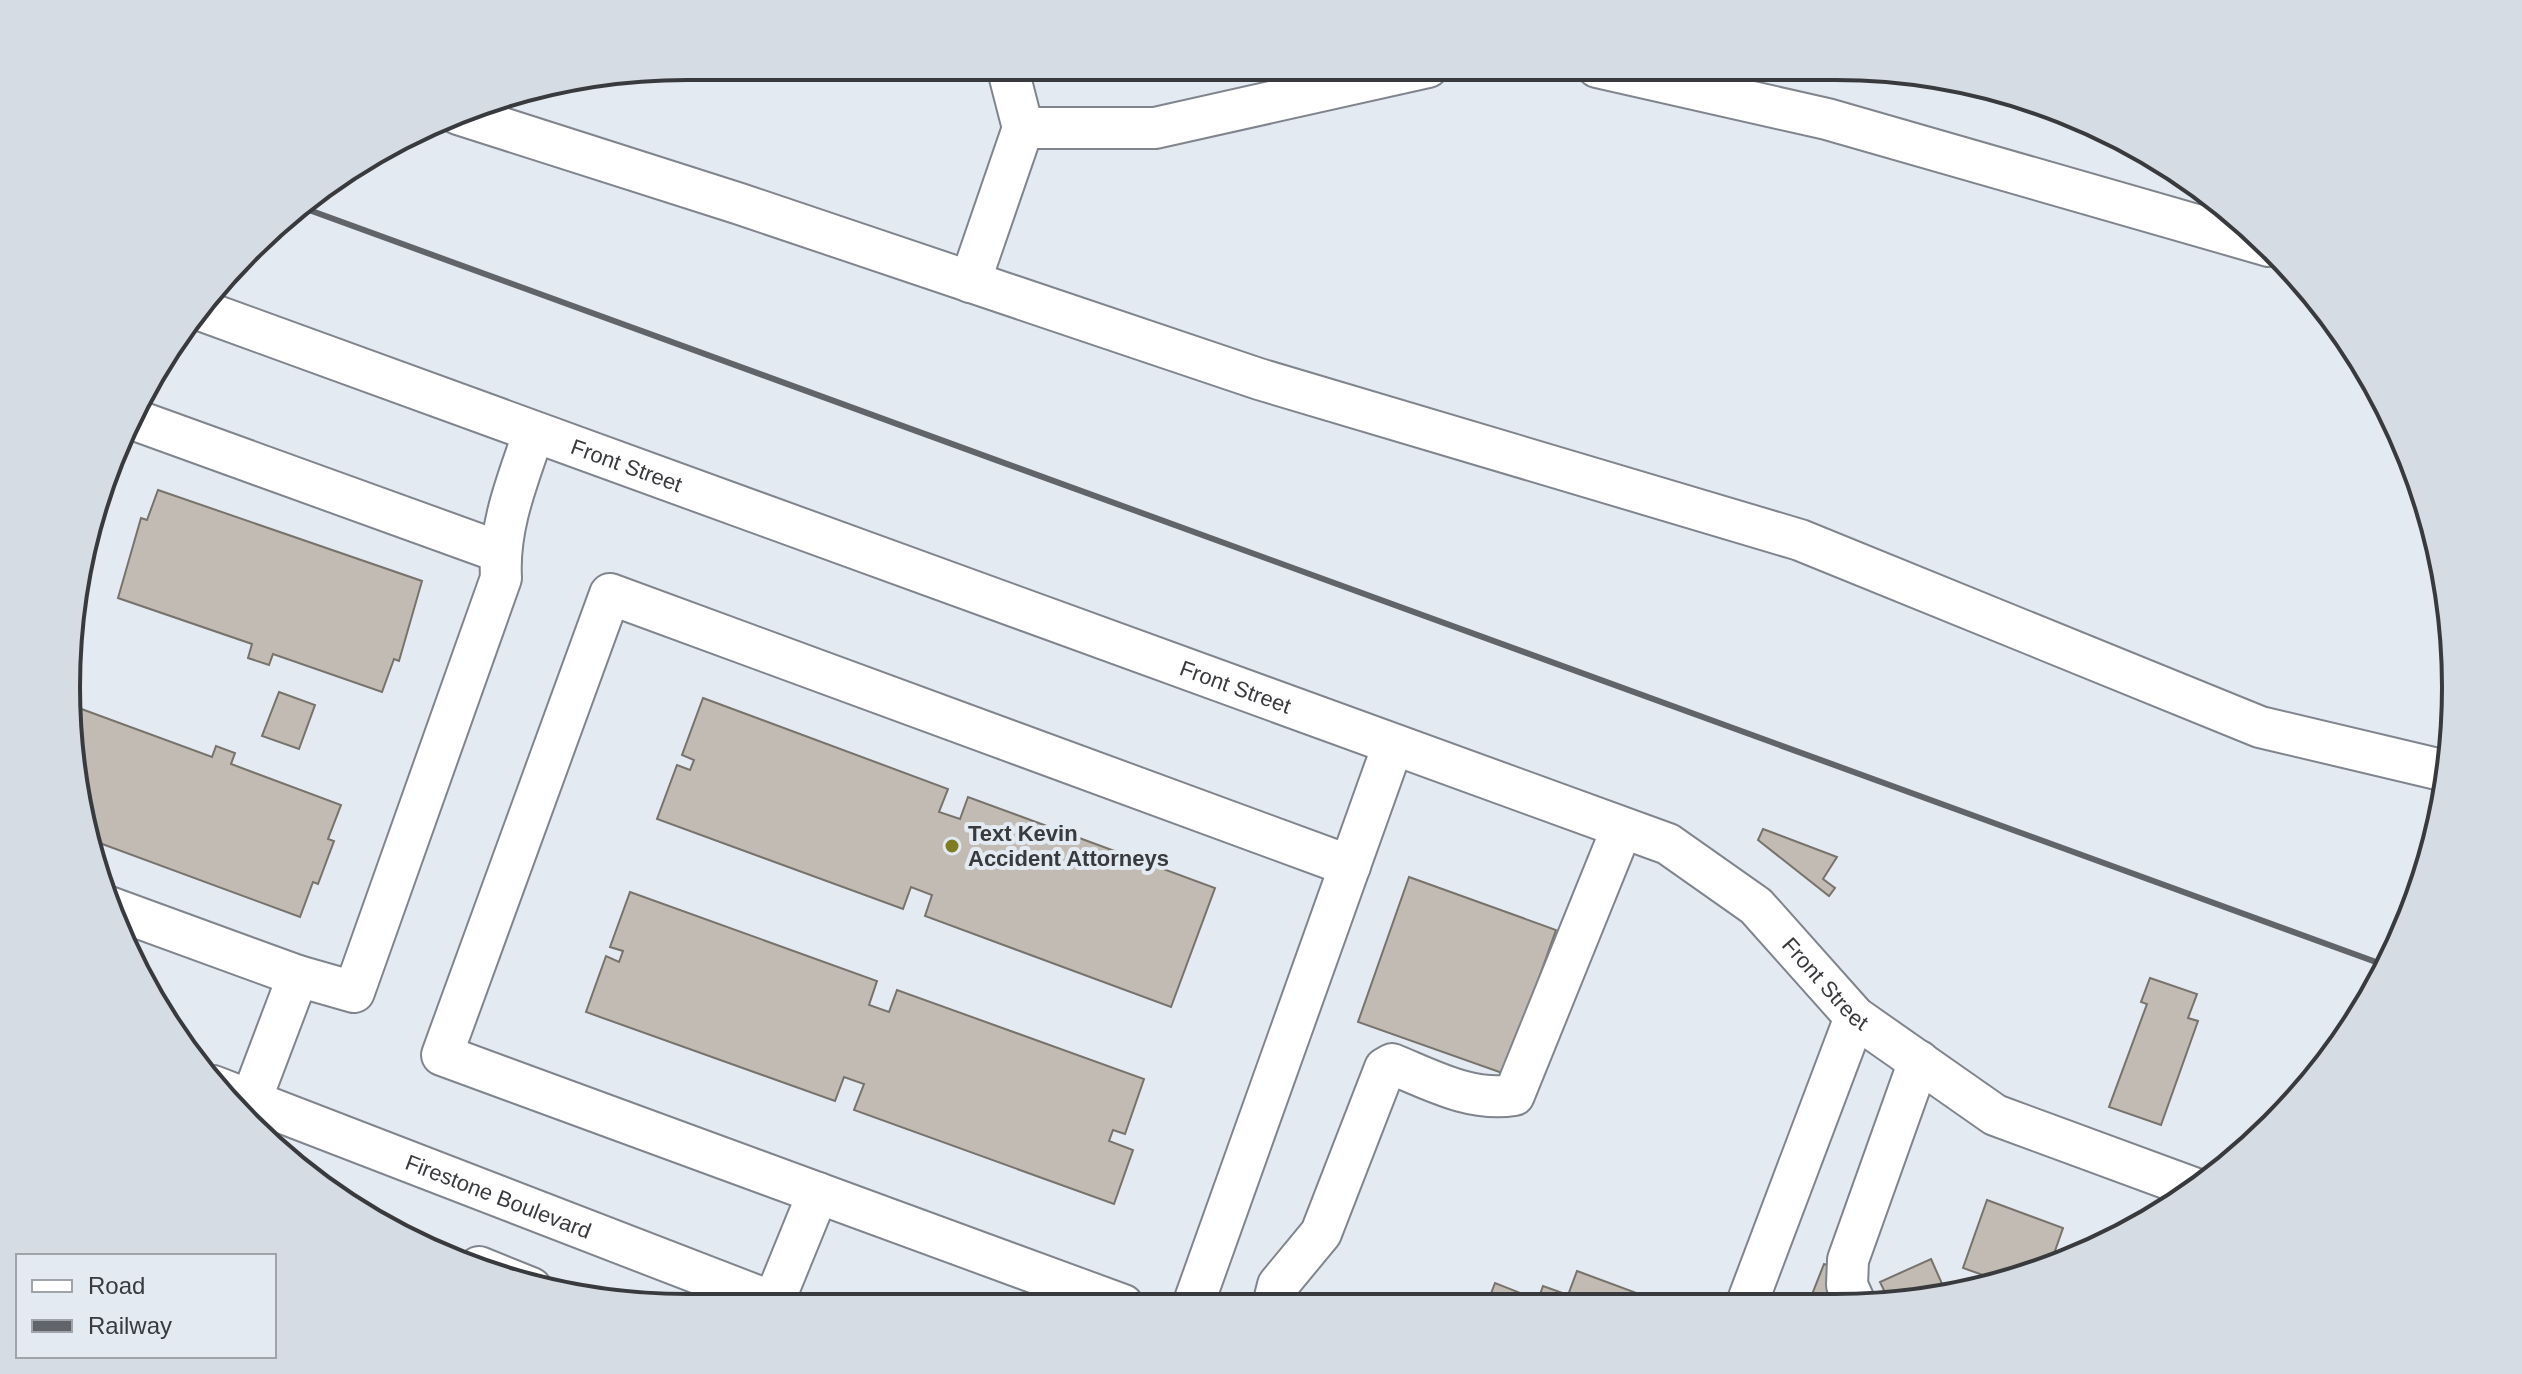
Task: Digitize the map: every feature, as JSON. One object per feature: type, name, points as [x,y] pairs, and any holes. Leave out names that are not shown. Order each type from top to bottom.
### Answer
[{"type":"street","points":[[970,282],[1023,128],[1011,80]]},
{"type":"street","points":[[1023,128],[1155,128],[1370,80]]},
{"type":"street","points":[[1654,80],[1827,119],[2243,239]]},
{"type":"street","points":[[473,119],[1259,379],[1800,540],[2260,727],[2436,769]]},
{"type":"street","name":"Front Street","points":[[208,313],[1668,844],[1756,906],[1855,1017],[1995,1115],[2183,1184]]},
{"type":"street","points":[[141,422],[500,552]]},
{"type":"street","points":[[123,912],[298,976],[354,992],[501,578],[500,552],[512,498],[534,432]]},
{"type":"street","points":[[1093,1294],[442,1055],[610,594],[1350,866]]},
{"type":"street","points":[[1197,1294],[1393,745]]},
{"type":"street","points":[[1276,1294],[1278,1285],[1321,1233],[1385,1068],[1392,1064],[1475,1096],[1490,1099],[1514,1095],[1622,828]]},
{"type":"street","points":[[251,1100],[298,976]]},
{"type":"street","points":[[1750,1294],[1855,1017]]},
{"type":"street","points":[[1851,1294],[1847,1285],[1848,1260],[1919,1061]]},
{"type":"street","name":"Firestone Boulevard","points":[[239,1096],[749,1294]]},
{"type":"street","points":[[781,1294],[818,1193]]},
{"type":"building","points":[[158,490],[422,581],[399,661],[394,659],[382,692],[273,654],[269,665],[248,658],[252,644],[118,598],[141,518],[147,520]]},
{"type":"building","points":[[279,692],[315,705],[299,749],[262,736]]},
{"type":"building","points":[[703,698],[948,789],[939,812],[960,819],[968,797],[1215,888],[1171,1007],[925,916],[932,895],[911,887],[903,909],[657,819],[677,765],[690,770],[694,760],[682,755]]},
{"type":"building","points":[[81,709],[212,757],[216,746],[235,753],[231,764],[341,805],[328,839],[334,841],[318,884],[313,882],[300,917],[101,844],[85,766]]},
{"type":"building","points":[[1763,829],[1837,857],[1823,879],[1835,888],[1829,896],[1758,840]]},
{"type":"building","points":[[1409,877],[1556,930],[1505,1074],[1358,1022]]},
{"type":"building","points":[[630,892],[877,981],[869,1005],[889,1012],[897,990],[1144,1079],[1125,1134],[1113,1130],[1109,1141],[1133,1150],[1114,1204],[854,1110],[864,1084],[844,1077],[835,1101],[586,1012],[606,956],[619,962],[623,951],[610,947]]},
{"type":"building","points":[[2150,978],[2197,994],[2188,1018],[2198,1021],[2161,1125],[2109,1107],[2147,1004],[2141,1002]]},
{"type":"building","points":[[1987,1200],[2063,1228],[2054,1253],[1983,1275],[1963,1268]]},
{"type":"building","points":[[1931,1259],[1942,1284],[1885,1292],[1880,1282]]},
{"type":"building","points":[[1824,1264],[1838,1269],[1828,1294],[1812,1294]]},
{"type":"building","points":[[1577,1271],[1639,1294],[1568,1294]]},
{"type":"building","points":[[1495,1283],[1523,1294],[1491,1294]]},
{"type":"building","points":[[1543,1286],[1565,1294],[1540,1294]]},
{"type":"railway","points":[[311,211],[2375,962]]},
{"type":"place","name":"Text Kevin Accident Attorneys","points":[[952,846]]}]
